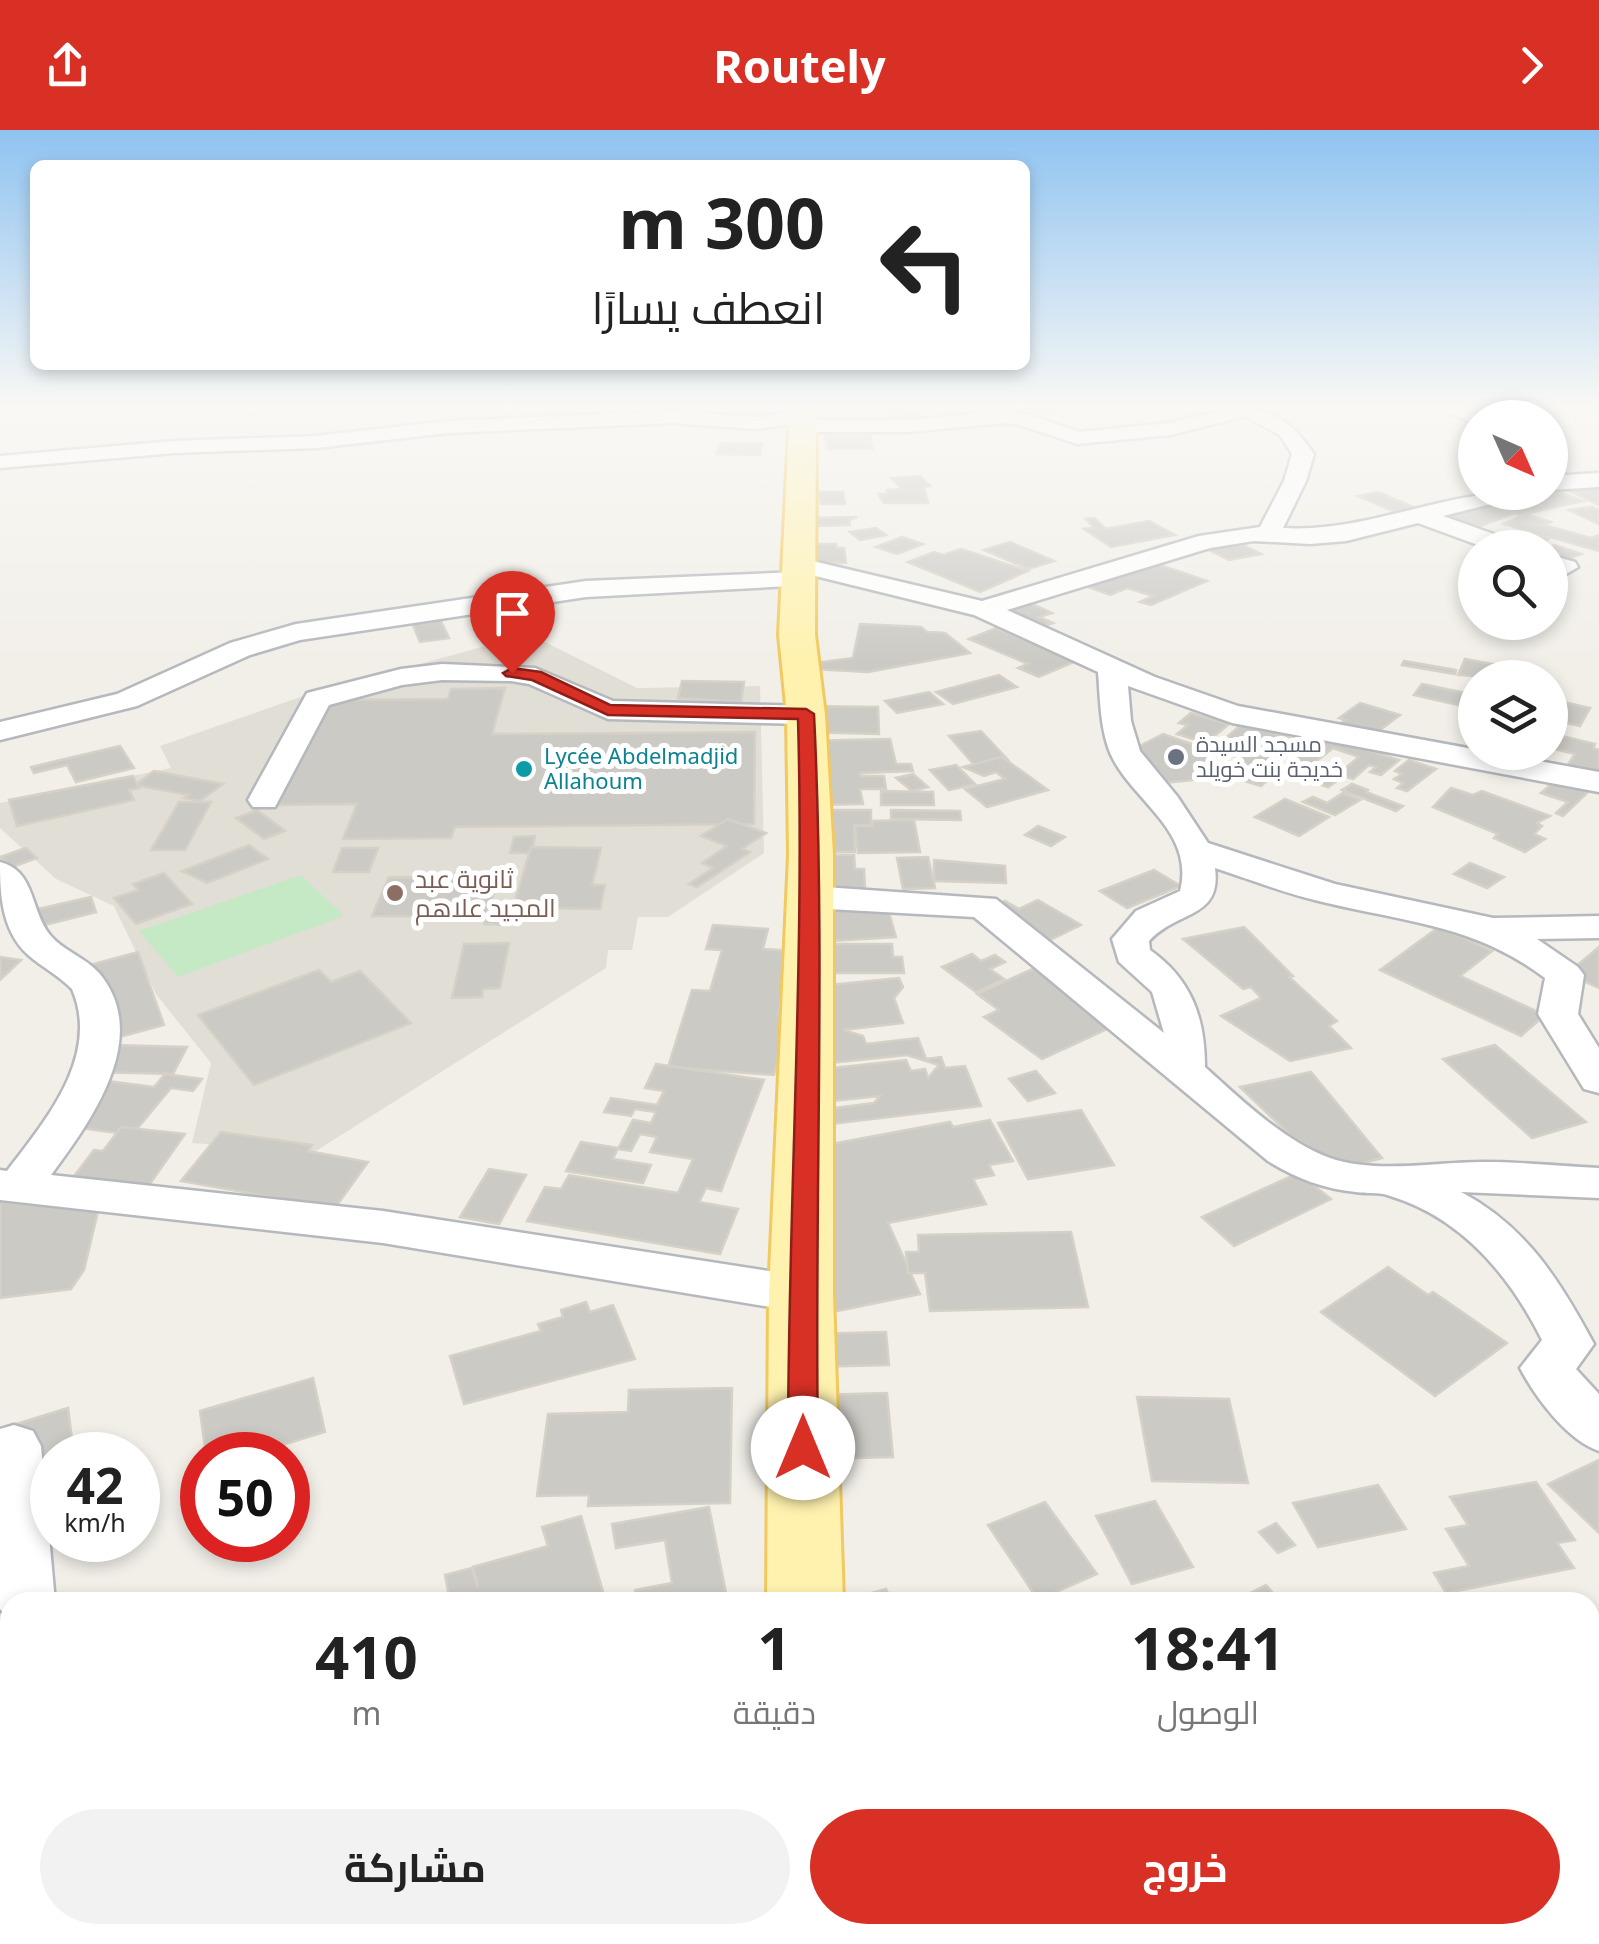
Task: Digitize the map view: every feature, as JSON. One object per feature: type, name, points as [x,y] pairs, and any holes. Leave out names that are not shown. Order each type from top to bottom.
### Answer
[{"type":"main road","points":[[805,1592],[802,1294],[810,897],[806,714],[797,635],[810,588],[807,493]]},
{"type":"street","points":[[1268,534],[1289,493]]},
{"type":"street","points":[[983,609],[1165,552],[1239,535],[1328,536],[1458,507]]},
{"type":"street","points":[[1424,517],[1460,530]]},
{"type":"street","points":[[810,588],[926,595]]},
{"type":"street","points":[[0,731],[127,700],[240,649],[296,632],[586,590],[810,588],[926,595],[983,609],[1193,701],[1259,721],[1599,782]]},
{"type":"street","points":[[1112,667],[1116,721],[1124,753],[1166,803],[1196,850],[1200,886],[1195,898],[1149,919],[1130,938],[1132,954],[1160,974],[1181,1010],[1185,1070]]},
{"type":"street","points":[[264,800],[318,698],[401,676],[442,672],[535,676],[608,710],[806,714]]},
{"type":"street","points":[[1196,850],[1327,893],[1480,926],[1595,927]]},
{"type":"street","points":[[0,872],[14,885],[37,944],[80,974],[94,991],[100,1025],[97,1060],[85,1094],[9,1186]]},
{"type":"street","points":[[810,897],[983,907],[1185,1070],[1220,1104],[1305,1163],[1340,1174],[1385,1179],[1488,1177],[1599,1183]]},
{"type":"street","points":[[1480,926],[1533,952],[1565,975]]},
{"type":"street","points":[[1595,927],[1565,975],[1558,1014],[1599,1080]]},
{"type":"street","points":[[1385,1179],[1444,1200],[1469,1215],[1524,1265],[1570,1344],[1545,1368],[1599,1430]]},
{"type":"street","points":[[9,1186],[383,1227],[802,1294]]},
{"type":"street","points":[[14,1446],[25,1592]]},
{"type":"shaded area","name":"ثانوية عبد المجيد علاهم","points":[[529,634],[637,688],[760,686],[764,853],[668,917],[638,917],[632,950],[608,950],[606,968],[316,1151],[192,1143],[211,1063],[156,994],[114,906],[56,879],[0,828],[0,803],[171,768],[160,746],[303,696]]},
{"type":"green space","points":[[301,875],[344,916],[178,977],[139,931]]},
{"type":"building","points":[[819,493],[843,493],[845,504],[821,504]]},
{"type":"building","points":[[925,493],[928,503],[884,503],[879,494]]},
{"type":"building","points":[[1380,493],[1416,508],[1395,512],[1358,496]]},
{"type":"building","points":[[1573,493],[1599,493],[1599,505]]},
{"type":"building","points":[[1568,496],[1583,501],[1568,504]]},
{"type":"building","points":[[1458,506],[1458,510],[1515,513],[1476,528],[1433,515]]},
{"type":"building","points":[[1507,510],[1542,510],[1520,515]]},
{"type":"building","points":[[1569,510],[1599,510],[1599,524]]},
{"type":"building","points":[[1525,514],[1562,530],[1525,530],[1504,524]]},
{"type":"building","points":[[857,517],[849,520],[850,525],[813,526],[811,518]]},
{"type":"building","points":[[1094,518],[1106,529],[1149,521],[1175,535],[1111,547],[1084,529],[1094,528],[1086,519]]},
{"type":"building","points":[[876,528],[886,535],[860,540],[850,532]]},
{"type":"building","points":[[1568,532],[1591,538],[1599,535],[1599,551],[1568,542]]},
{"type":"building","points":[[902,537],[923,544],[897,554],[876,547]]},
{"type":"building","points":[[1233,540],[1261,554],[1229,560],[1201,546]]},
{"type":"building","points":[[1010,542],[1054,561],[1028,569],[984,550]]},
{"type":"building","points":[[806,544],[836,544],[836,548],[844,548],[846,563],[808,563]]},
{"type":"building","points":[[961,549],[1028,571],[980,592],[908,562],[934,552],[943,555]]},
{"type":"building","points":[[1568,550],[1581,554],[1568,559]]},
{"type":"building","points":[[1139,558],[1207,581],[1151,605],[1140,602],[1153,596],[1127,588],[1110,595],[1077,583]]},
{"type":"building","points":[[1014,596],[1052,613],[1039,617],[1053,623],[1041,627],[991,604]]},
{"type":"building","points":[[440,619],[449,638],[420,642],[412,623]]},
{"type":"building","points":[[860,624],[921,627],[927,632],[945,633],[970,653],[868,672],[813,669],[807,664],[853,658]]},
{"type":"building","points":[[996,628],[1076,661],[1039,677],[1018,668],[1028,664],[969,639]]},
{"type":"building","points":[[1404,661],[1456,670],[1455,674],[1402,665]]},
{"type":"building","points":[[999,675],[1017,687],[953,704],[936,692]]},
{"type":"building","points":[[682,681],[744,682],[741,702],[678,698]]},
{"type":"building","points":[[1422,684],[1458,691],[1458,705],[1414,695]]},
{"type":"building","name":"Lycée Abdelmadjid Allahoum","points":[[505,688],[492,734],[755,732],[754,824],[455,827],[451,838],[343,839],[357,804],[276,805],[328,700],[448,699],[451,689]]},
{"type":"building","points":[[929,692],[943,704],[897,713],[885,701]]},
{"type":"building","points":[[1360,703],[1400,715],[1372,736],[1338,725],[1345,720],[1339,718]]},
{"type":"building","points":[[1568,703],[1590,708],[1580,726],[1568,723]]},
{"type":"building","points":[[804,706],[878,707],[879,734],[803,732]]},
{"type":"building","points":[[1191,713],[1229,724],[1206,743],[1177,734],[1188,725],[1179,723]]},
{"type":"building","points":[[1242,724],[1301,741],[1275,764],[1283,766],[1261,786],[1222,774],[1240,758],[1212,750]]},
{"type":"building","points":[[981,731],[1008,760],[975,766],[949,736]]},
{"type":"building","name":"مسجد السيدة خديجة بنت خويلد","points":[[1163,734],[1220,754],[1212,760],[1219,764],[1202,779],[1164,783],[1130,751]]},
{"type":"building","points":[[1322,736],[1399,760],[1381,775],[1370,772],[1376,767],[1369,765],[1353,779],[1338,774],[1359,757],[1333,748],[1309,767],[1290,761]]},
{"type":"building","points":[[1568,737],[1595,744],[1593,748],[1599,750],[1599,778],[1568,770],[1575,754],[1568,752]]},
{"type":"building","points":[[890,739],[896,764],[911,764],[913,771],[860,773],[884,776],[886,789],[860,789],[863,804],[812,805],[804,741]]},
{"type":"building","points":[[120,746],[134,768],[76,782],[67,765],[34,773],[31,767]]},
{"type":"building","points":[[1002,757],[1048,790],[987,807],[965,789],[1005,779],[996,772],[984,776],[963,767]]},
{"type":"building","points":[[1409,760],[1436,769],[1407,791],[1397,788],[1403,783],[1394,779],[1402,774],[1395,771]]},
{"type":"building","points":[[956,765],[975,784],[949,790],[930,770]]},
{"type":"building","points":[[154,771],[223,784],[200,801],[184,798],[189,795],[135,785]]},
{"type":"building","points":[[1321,771],[1341,778],[1328,787],[1307,780]]},
{"type":"building","points":[[913,774],[928,787],[912,791],[896,778]]},
{"type":"building","points":[[133,776],[139,788],[129,790],[134,800],[17,826],[9,800]]},
{"type":"building","points":[[1555,781],[1588,792],[1563,816],[1556,813],[1568,802],[1541,793]]},
{"type":"building","points":[[1352,784],[1403,806],[1396,811],[1342,790]]},
{"type":"building","points":[[1451,788],[1473,795],[1482,791],[1550,816],[1537,823],[1542,826],[1534,834],[1545,839],[1525,852],[1494,838],[1498,834],[1433,807]]},
{"type":"building","points":[[881,791],[933,792],[934,805],[881,805]]},
{"type":"building","points":[[1343,793],[1360,800],[1335,815],[1303,802],[1313,797],[1327,803]]},
{"type":"building","points":[[1285,799],[1329,817],[1299,836],[1255,817]]},
{"type":"building","points":[[179,802],[211,802],[185,850],[151,850]]},
{"type":"building","points":[[257,810],[285,831],[264,839],[236,818]]},
{"type":"building","points":[[805,810],[871,810],[871,825],[854,825],[855,852],[804,852]]},
{"type":"building","points":[[891,810],[960,811],[961,820],[891,819]]},
{"type":"building","points":[[728,819],[766,833],[742,849],[750,852],[697,887],[689,884],[713,868],[702,863],[727,846],[701,836]]},
{"type":"building","points":[[914,820],[920,852],[858,853],[855,826],[873,826],[873,821]]},
{"type":"building","points":[[1038,826],[1065,837],[1051,846],[1025,835]]},
{"type":"building","points":[[535,836],[532,853],[510,853],[514,837]]},
{"type":"building","points":[[249,845],[268,859],[207,883],[182,871]]},
{"type":"building","points":[[531,847],[601,848],[592,885],[605,885],[600,909],[513,908]]},
{"type":"building","points":[[26,848],[37,858],[12,867],[0,857]]},
{"type":"building","points":[[342,848],[378,848],[369,872],[333,872]]},
{"type":"building","points":[[815,855],[854,855],[855,869],[864,869],[865,888],[815,888]]},
{"type":"building","points":[[928,857],[935,888],[903,889],[897,858]]},
{"type":"building","points":[[934,860],[1005,866],[1006,883],[934,881]]},
{"type":"building","points":[[1470,863],[1504,877],[1487,888],[1454,874]]},
{"type":"building","points":[[1154,870],[1181,886],[1127,908],[1100,891]]},
{"type":"building","points":[[164,873],[192,904],[136,924],[114,898],[138,890],[133,884]]},
{"type":"building","points":[[389,877],[499,878],[486,917],[372,916]]},
{"type":"building","points":[[91,897],[96,912],[21,931],[16,914]]},
{"type":"building","points":[[1038,900],[1081,925],[1048,941],[991,908],[1005,901],[1019,909]]},
{"type":"building","points":[[886,902],[896,937],[815,942],[807,907]]},
{"type":"building","points":[[489,913],[513,914],[509,925],[484,924]]},
{"type":"building","points":[[713,925],[768,929],[763,949],[793,951],[778,1015],[788,1016],[774,1075],[668,1067],[692,990],[710,991],[722,950],[706,949]]},
{"type":"building","points":[[1244,927],[1293,976],[1289,977],[1337,1021],[1329,1026],[1351,1048],[1290,1061],[1221,1016],[1261,998],[1251,987],[1243,989],[1183,939]]},
{"type":"building","points":[[1439,927],[1492,951],[1460,976],[1545,1015],[1521,1036],[1380,970]]},
{"type":"building","points":[[509,943],[500,988],[483,989],[482,997],[452,998],[464,944]]},
{"type":"building","points":[[817,944],[892,944],[893,957],[902,957],[904,973],[816,973]]},
{"type":"building","points":[[1599,947],[1599,988],[1567,974]]},
{"type":"building","points":[[138,952],[164,1025],[105,1041],[82,967]]},
{"type":"building","points":[[972,954],[981,961],[995,955],[1005,962],[990,969],[1004,979],[976,992],[942,967]]},
{"type":"building","points":[[0,957],[21,960],[0,980]]},
{"type":"building","points":[[1037,967],[1118,1024],[1042,1059],[984,1017],[999,1010],[977,994]]},
{"type":"building","points":[[319,970],[331,982],[360,971],[411,1023],[254,1085],[198,1015]]},
{"type":"building","points":[[899,978],[903,987],[894,998],[903,1023],[843,1030],[863,1036],[866,1044],[918,1038],[926,1059],[941,1057],[945,1068],[965,1066],[981,1106],[815,1126],[811,1111],[874,1103],[880,1096],[813,1103],[804,1071],[906,1060],[911,1071],[925,1069],[928,1078],[939,1065],[907,1055],[821,1064],[798,988]]},
{"type":"building","points":[[113,1045],[187,1047],[173,1074],[97,1072]]},
{"type":"building","points":[[1495,1045],[1586,1122],[1532,1138],[1443,1059]]},
{"type":"building","points":[[656,1064],[764,1080],[721,1191],[706,1188],[699,1202],[738,1209],[720,1254],[527,1221],[545,1187],[561,1189],[569,1175],[678,1193],[693,1159],[650,1152],[657,1137],[640,1134],[631,1151],[618,1149],[633,1120],[651,1123],[656,1112],[635,1109],[631,1116],[604,1112],[611,1098],[657,1105],[664,1091],[645,1088]]},
{"type":"building","points":[[1036,1071],[1055,1093],[1028,1101],[1009,1079]]},
{"type":"building","points":[[1311,1072],[1382,1158],[1346,1168],[1290,1135],[1240,1087]]},
{"type":"building","points":[[165,1074],[202,1079],[193,1091],[171,1088],[132,1135],[52,1124],[92,1079],[154,1087]]},
{"type":"building","points":[[1081,1110],[1114,1165],[1028,1179],[998,1123]]},
{"type":"building","points":[[990,1120],[1013,1161],[989,1165],[994,1175],[973,1179],[986,1204],[888,1223],[920,1294],[837,1311],[795,1206],[799,1150],[950,1122],[953,1127]]},
{"type":"building","points":[[121,1127],[185,1134],[147,1188],[71,1180],[94,1150],[103,1151]]},
{"type":"building","points":[[221,1132],[312,1145],[308,1151],[368,1162],[335,1208],[181,1181]]},
{"type":"building","points":[[581,1142],[618,1148],[613,1159],[651,1165],[643,1183],[566,1171]]},
{"type":"building","points":[[489,1169],[526,1175],[499,1224],[460,1217]]},
{"type":"building","points":[[1298,1173],[1331,1199],[1234,1246],[1202,1217]]},
{"type":"building","points":[[0,1202],[98,1211],[84,1270],[71,1289],[0,1298]]},
{"type":"building","points":[[1071,1232],[1088,1307],[930,1311],[925,1273],[908,1273],[906,1252],[919,1252],[918,1235]]},
{"type":"building","points":[[1388,1267],[1428,1295],[1433,1292],[1507,1343],[1435,1396],[1321,1312]]},
{"type":"building","points":[[586,1302],[590,1312],[613,1305],[635,1359],[464,1404],[450,1356],[541,1331],[538,1324],[563,1317],[561,1310]]},
{"type":"building","points":[[886,1332],[889,1365],[809,1367],[808,1334]]},
{"type":"building","points":[[313,1378],[325,1432],[310,1437],[310,1432],[203,1432],[200,1411]]},
{"type":"building","points":[[732,1388],[730,1503],[588,1506],[589,1495],[537,1496],[548,1414],[628,1412],[629,1390]]},
{"type":"building","points":[[887,1393],[893,1457],[822,1459],[818,1395]]},
{"type":"building","points":[[1137,1397],[1229,1399],[1248,1483],[1152,1481]]},
{"type":"building","points":[[68,1408],[71,1432],[30,1432],[30,1507],[3,1516],[0,1429]]},
{"type":"building","points":[[1599,1460],[1599,1533],[1548,1484]]},
{"type":"building","points":[[1536,1482],[1575,1540],[1557,1543],[1574,1568],[1445,1592],[1434,1573],[1469,1566],[1446,1529],[1468,1525],[1450,1497]]},
{"type":"building","points":[[1378,1485],[1406,1529],[1318,1547],[1293,1503]]},
{"type":"building","points":[[1155,1501],[1193,1567],[1132,1584],[1096,1516]]},
{"type":"building","points":[[1045,1502],[1097,1574],[1056,1592],[1033,1592],[988,1525]]},
{"type":"building","points":[[709,1507],[726,1592],[635,1592],[672,1583],[665,1540],[616,1548],[612,1524]]},
{"type":"building","points":[[581,1516],[603,1592],[448,1592],[445,1575],[472,1568],[478,1588],[473,1567],[548,1546],[542,1527]]},
{"type":"building","points":[[1276,1523],[1295,1545],[1278,1553],[1259,1532]]},
{"type":"building","points":[[1266,1585],[1272,1592],[1252,1592]]},
{"type":"place","name":"مسجد السيدة خديجة بنت خويلد","points":[[1176,757]]},
{"type":"place","name":"Lycée Abdelmadjid Allahoum","points":[[524,769]]},
{"type":"place","name":"ثانوية عبد المجيد علاهم","points":[[395,893]]},
{"type":"route","points":[[512,673],[535,676],[608,710],[806,714],[811,855],[802,1294],[803,1448]]}]
